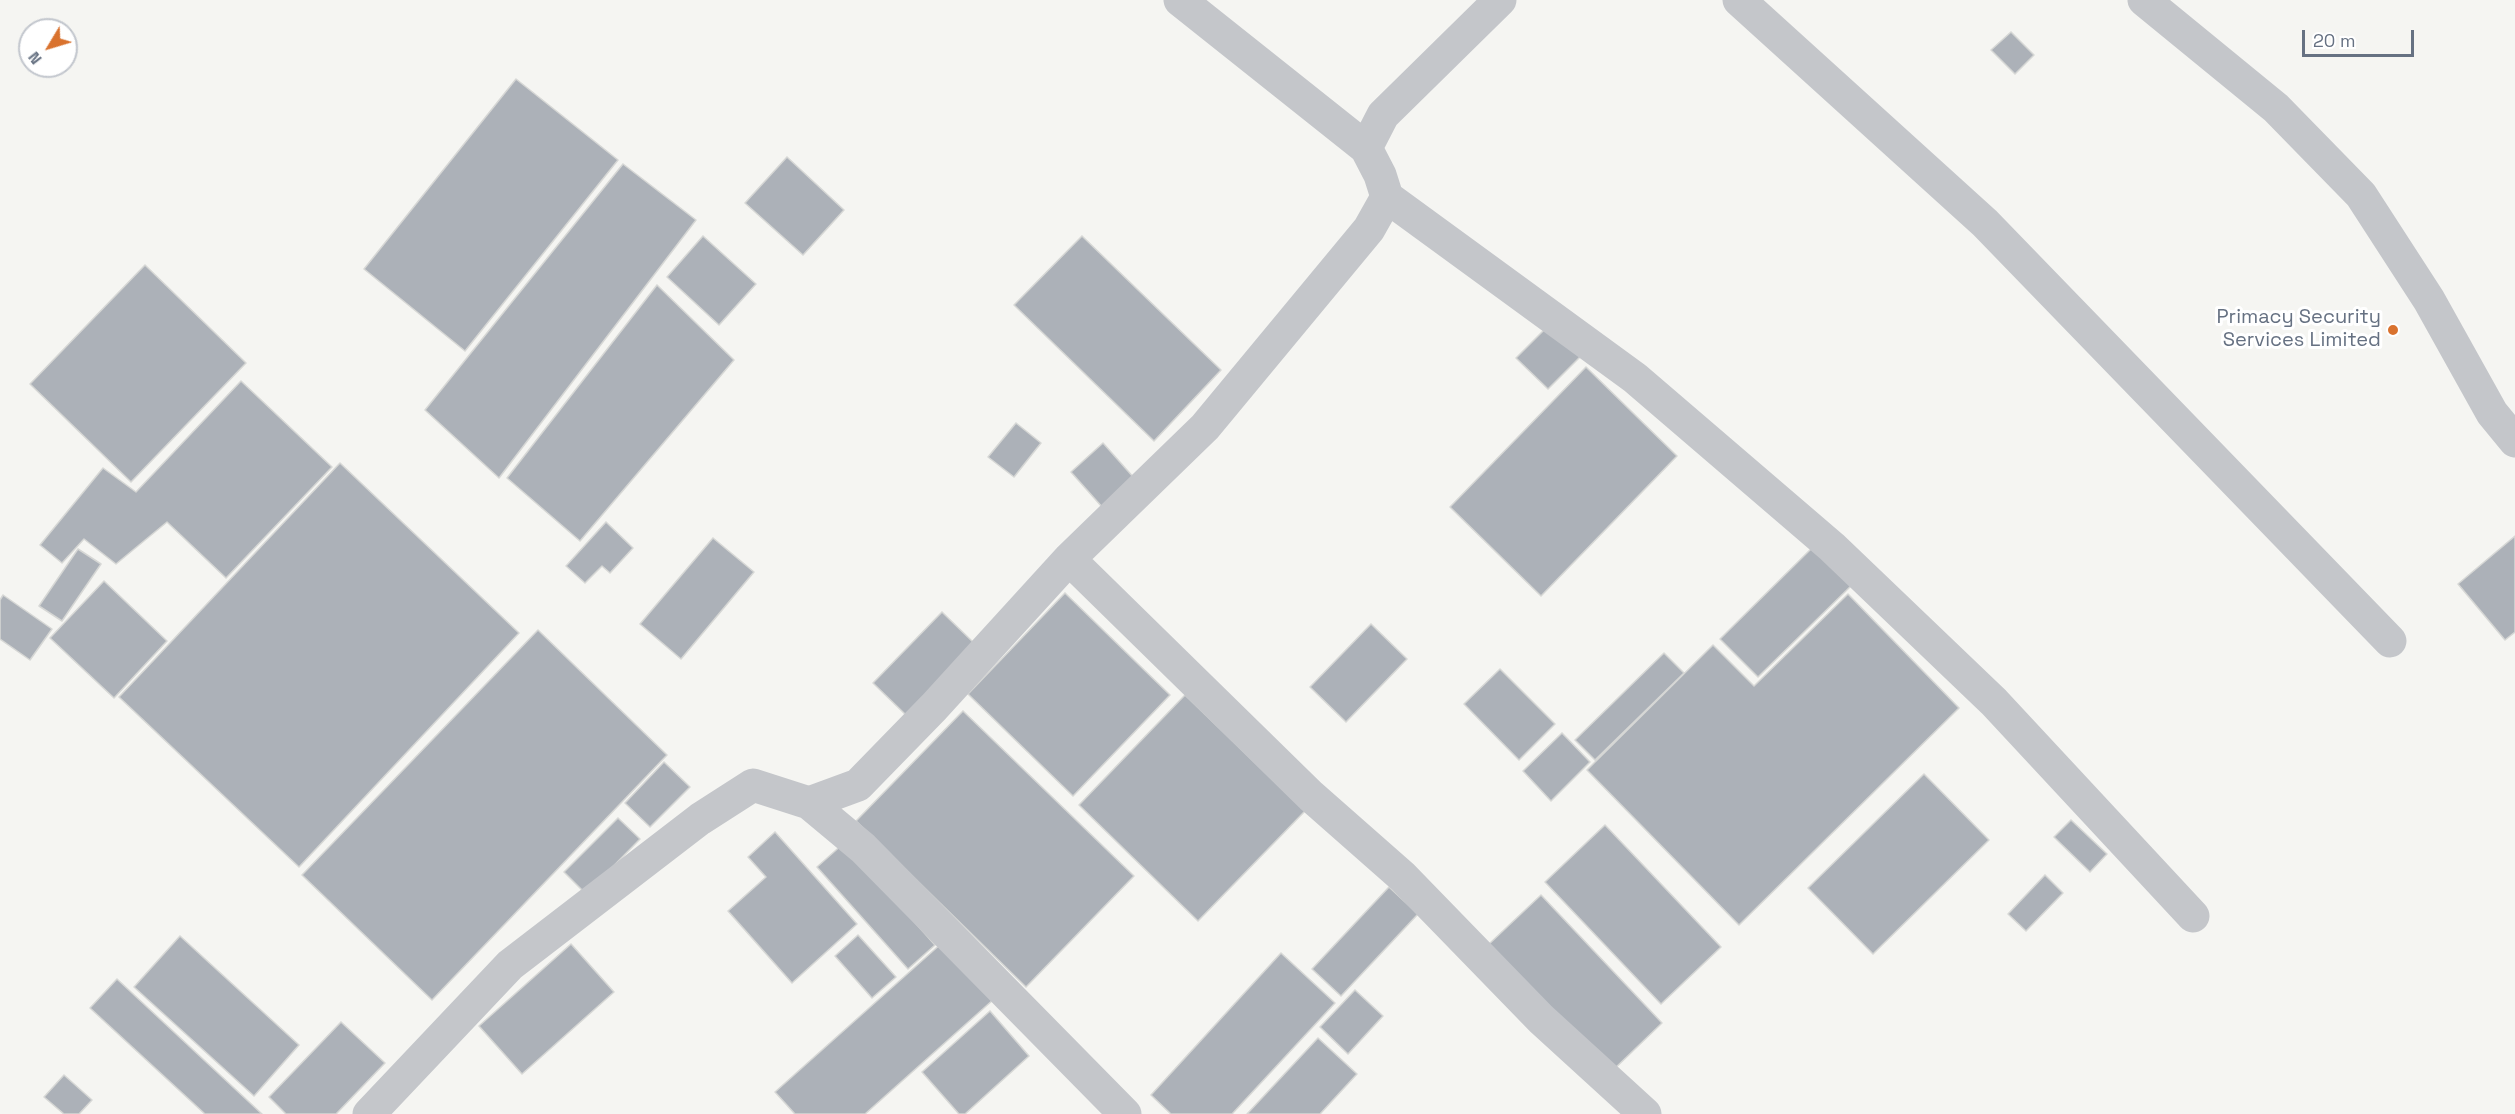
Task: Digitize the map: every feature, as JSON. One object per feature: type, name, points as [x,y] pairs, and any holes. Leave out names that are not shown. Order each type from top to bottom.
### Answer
[{"type":"street","points":[[1180,0],[1366,148],[1388,197],[1635,378],[1832,547],[1994,702],[2193,916]]},
{"type":"street","points":[[1366,148],[1383,115],[1500,0]]},
{"type":"street","points":[[1739,0],[1985,223],[2390,641]]},
{"type":"street","points":[[2144,0],[2276,108],[2361,195],[2429,300],[2492,413],[2515,441]]},
{"type":"street","points":[[810,802],[858,785],[934,707],[1069,559],[1205,427],[1370,229],[1388,197]]},
{"type":"street","points":[[1069,559],[1295,780],[1403,877],[1541,1019],[1645,1114]]},
{"type":"street","points":[[369,1114],[510,965],[700,819],[753,785],[810,802],[863,848],[1125,1114]]},
{"type":"building","points":[[2011,32],[2034,55],[2015,74],[1991,50]]},
{"type":"building","points":[[516,79],[618,160],[465,351],[364,269]]},
{"type":"building","points":[[787,157],[844,210],[803,255],[745,203]]},
{"type":"building","points":[[623,164],[696,220],[499,478],[425,410]]},
{"type":"building","points":[[703,236],[756,284],[719,325],[667,277]]},
{"type":"building","points":[[1082,236],[1221,370],[1154,441],[1014,305]]},
{"type":"building","points":[[145,265],[246,363],[131,482],[30,384]]},
{"type":"building","points":[[657,285],[734,360],[580,541],[507,478]]},
{"type":"building","points":[[1550,324],[1582,355],[1548,389],[1516,358]]},
{"type":"building","points":[[1586,367],[1677,456],[1541,596],[1450,507]]},
{"type":"building","points":[[241,381],[332,467],[226,578],[167,522],[116,564],[84,539],[62,563],[40,545],[103,468],[136,492]]},
{"type":"building","points":[[1016,423],[1041,443],[1014,477],[988,457]]},
{"type":"building","points":[[1103,443],[1135,479],[1103,508],[1071,472]]},
{"type":"building","points":[[340,463],[519,633],[299,867],[119,697]]},
{"type":"building","points":[[606,522],[633,548],[610,573],[602,566],[585,583],[566,566]]},
{"type":"building","points":[[2515,536],[2515,632],[2505,640],[2458,584]]},
{"type":"building","points":[[713,538],[754,572],[681,659],[640,624]]},
{"type":"building","points":[[1816,544],[1854,583],[1758,677],[1720,639]]},
{"type":"building","points":[[78,549],[101,564],[62,621],[39,606]]},
{"type":"building","points":[[104,581],[167,641],[114,698],[50,638]]},
{"type":"building","points":[[1065,593],[1170,695],[1073,796],[968,694]]},
{"type":"building","points":[[1848,594],[1959,708],[1739,925],[1587,770],[1713,645],[1754,686]]},
{"type":"building","points":[[3,595],[52,629],[30,660],[0,639],[0,600]]},
{"type":"building","points":[[942,612],[976,645],[907,716],[873,683]]},
{"type":"building","points":[[1371,624],[1407,659],[1346,722],[1310,687]]},
{"type":"building","points":[[538,630],[667,755],[432,1000],[302,875]]},
{"type":"building","points":[[1664,653],[1684,673],[1595,760],[1575,740]]},
{"type":"building","points":[[1500,669],[1555,724],[1519,760],[1464,704]]},
{"type":"building","points":[[1185,695],[1305,811],[1198,921],[1079,805]]},
{"type":"building","points":[[963,711],[1134,876],[1026,987],[856,821]]},
{"type":"building","points":[[1562,733],[1590,762],[1551,801],[1523,771]]},
{"type":"building","points":[[664,762],[690,787],[650,827],[625,803]]},
{"type":"building","points":[[1924,774],[1989,840],[1873,954],[1808,888]]},
{"type":"building","points":[[618,818],[640,839],[586,894],[564,872]]},
{"type":"building","points":[[2071,820],[2107,854],[2090,872],[2054,837]]},
{"type":"building","points":[[1605,825],[1721,947],[1661,1004],[1545,882]]},
{"type":"building","points":[[775,832],[857,924],[792,983],[728,911],[766,877],[748,857]]},
{"type":"building","points":[[844,843],[935,945],[908,969],[817,867]]},
{"type":"building","points":[[2045,875],[2063,893],[2026,931],[2008,914]]},
{"type":"building","points":[[1389,887],[1418,914],[1341,996],[1312,969]]},
{"type":"building","points":[[1541,895],[1662,1023],[1610,1073],[1488,945]]},
{"type":"building","points":[[858,935],[896,977],[872,998],[835,956]]},
{"type":"building","points":[[180,936],[299,1045],[254,1096],[134,987]]},
{"type":"building","points":[[943,942],[994,999],[865,1114],[795,1114],[775,1092]]},
{"type":"building","points":[[571,944],[614,992],[522,1074],[479,1026]]},
{"type":"building","points":[[1281,953],[1335,1003],[1232,1114],[1171,1114],[1151,1095]]},
{"type":"building","points":[[117,979],[262,1114],[205,1114],[90,1008]]},
{"type":"building","points":[[1355,990],[1383,1016],[1348,1054],[1320,1027]]},
{"type":"building","points":[[990,1011],[1029,1056],[965,1114],[959,1114],[922,1072]]},
{"type":"building","points":[[341,1022],[385,1063],[336,1114],[286,1114],[269,1097]]},
{"type":"building","points":[[1318,1038],[1357,1074],[1320,1114],[1247,1114]]},
{"type":"building","points":[[64,1075],[92,1100],[79,1114],[64,1114],[44,1097]]},
{"type":"place","name":"Primacy Security Services Limited","points":[[2393,330]]}]
